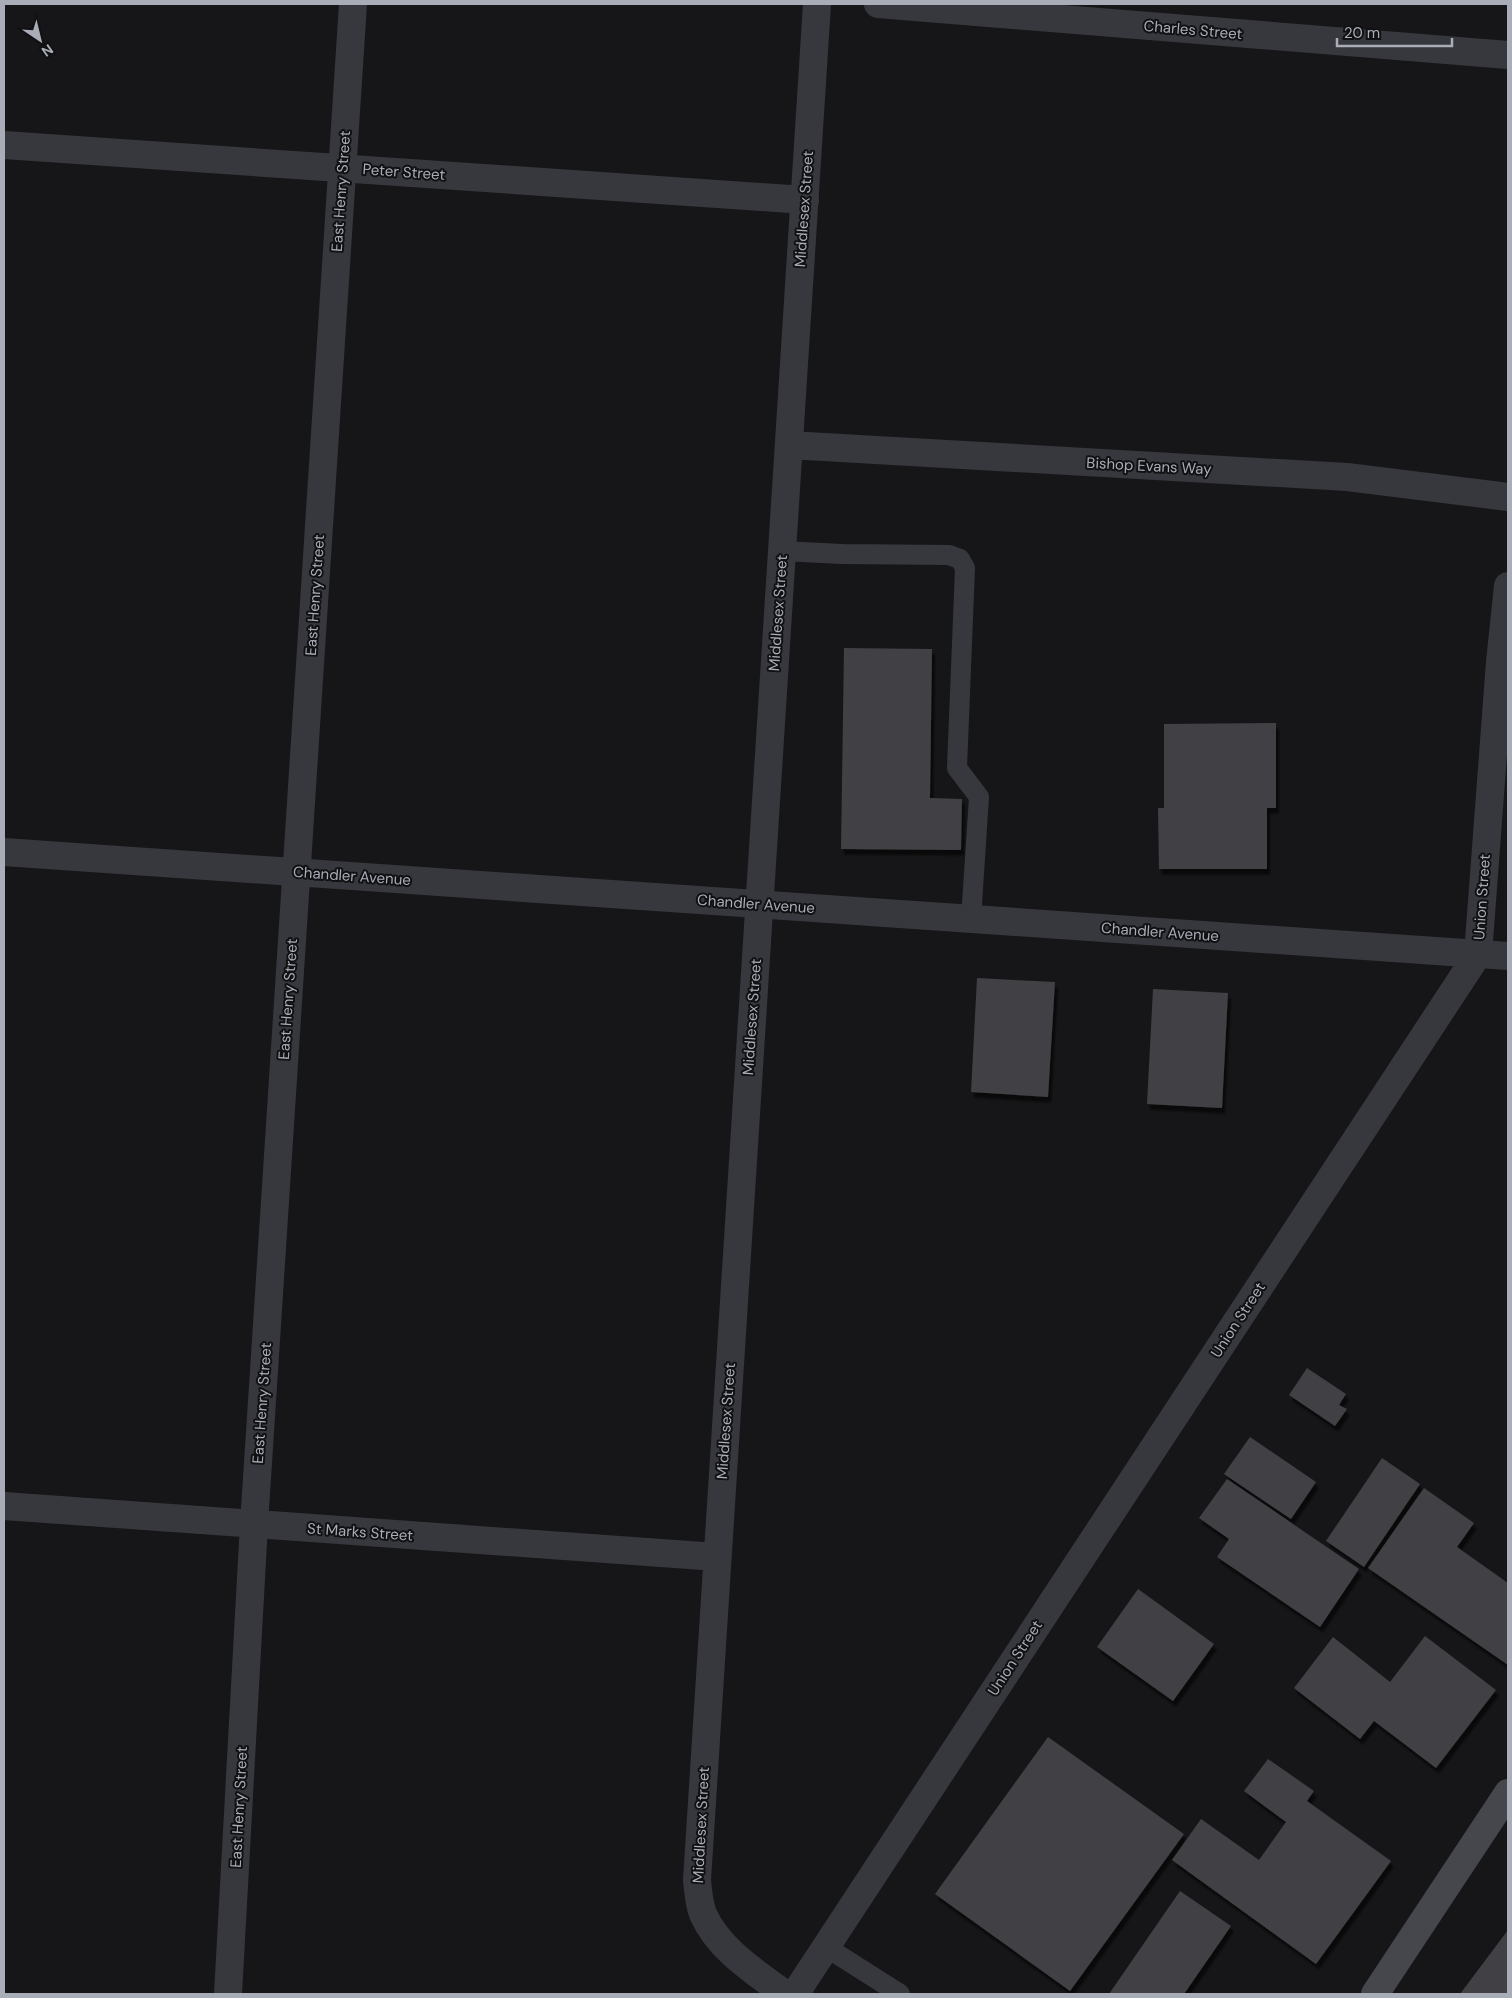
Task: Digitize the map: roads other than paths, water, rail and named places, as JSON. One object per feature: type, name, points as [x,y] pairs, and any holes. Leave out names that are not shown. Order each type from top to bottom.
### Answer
[{"type":"main road","points":[[1375,1994],[1508,1793]]},
{"type":"street","name":"East Henry Street","points":[[228,1994],[254,1524],[353,4]]},
{"type":"street","name":"Middlesex Street","points":[[785,1994],[740,1961],[723,1944],[704,1915],[699,1900],[697,1880],[817,4]]},
{"type":"street","name":"Charles Street","points":[[878,4],[1508,55]]},
{"type":"street","name":"Peter Street","points":[[4,145],[805,200]]},
{"type":"street","name":"Bishop Evans Way","points":[[789,446],[1347,478],[1508,497]]},
{"type":"street","name":"Union Street","points":[[795,1994],[1478,954],[1504,662],[1508,586]]},
{"type":"street","name":"Chandler Avenue","points":[[4,852],[1508,956]]},
{"type":"street","name":"St Marks Street","points":[[4,1506],[717,1556]]},
{"type":"lane","points":[[782,551],[842,554],[949,555],[960,559],[965,568],[957,768],[978,797],[970,919]]},
{"type":"lane","points":[[826,1947],[900,1994]]}]
